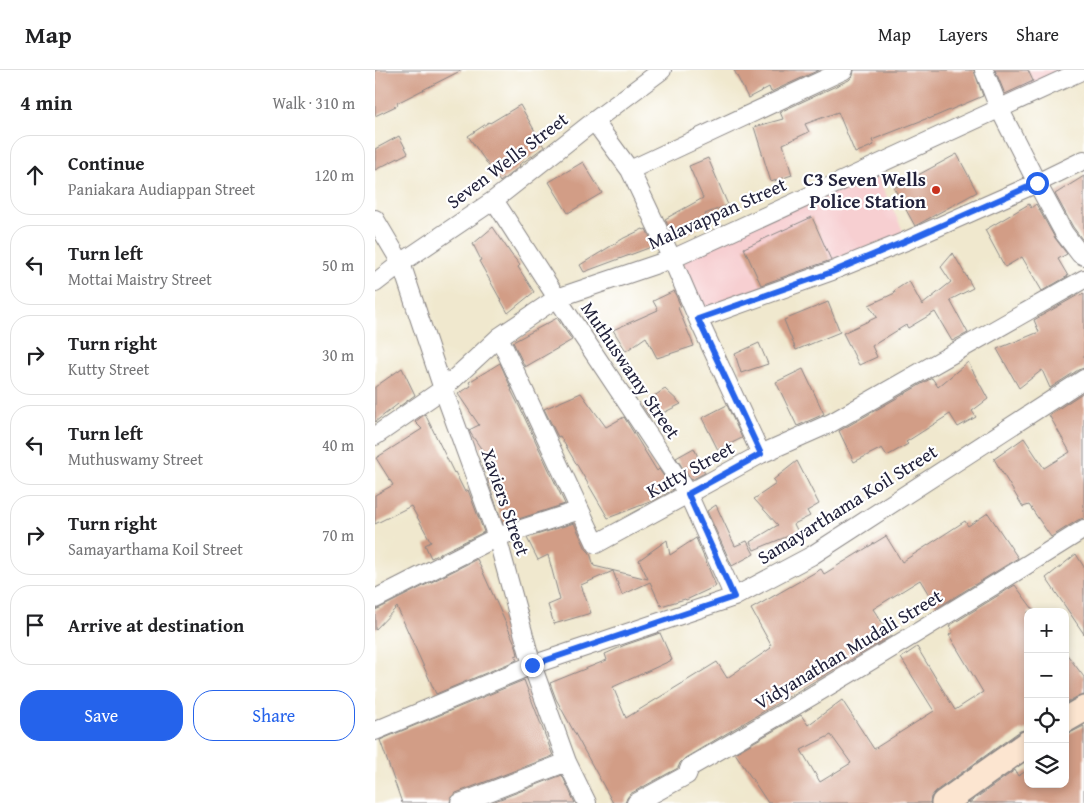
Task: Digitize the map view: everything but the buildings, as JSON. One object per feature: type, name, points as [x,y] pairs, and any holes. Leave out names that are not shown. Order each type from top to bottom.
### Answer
[{"type":"street","name":"Seven Wells Street","points":[[375,283],[401,263],[494,200],[662,70]]},
{"type":"street","points":[[630,170],[844,70]]},
{"type":"street","points":[[983,70],[999,108],[1064,233],[1084,256]]},
{"type":"street","name":"Malavappan Street","points":[[375,436],[443,390],[499,338],[557,298],[672,259],[1079,72]]},
{"type":"street","points":[[594,121],[630,170],[761,454]]},
{"type":"street","points":[[698,319],[832,272],[1037,183],[1084,160]]},
{"type":"street","name":"Muthuswamy Street","points":[[494,200],[688,494],[734,597]]},
{"type":"street","name":"Xaviers Street","points":[[375,219],[401,263],[443,390],[497,537],[532,665],[567,762],[587,803]]},
{"type":"street","name":"Kutty Street","points":[[499,338],[596,544],[761,454],[831,423],[1084,279]]},
{"type":"street","name":"Samayarthama Koil Street","points":[[376,729],[532,665],[734,597],[811,556],[1084,379]]},
{"type":"street","points":[[375,597],[497,537],[580,510]]},
{"type":"street","name":"Vidyanathan Mudali Street","points":[[636,803],[687,775],[690,767],[782,714],[1084,529]]},
{"type":"street","points":[[1069,717],[1084,708]]},
{"type":"street","points":[[944,803],[1024,746]]},
{"type":"street","points":[[460,803],[567,762]]},
{"type":"shaded area","points":[[989,70],[1070,70],[1004,102]]},
{"type":"shaded area","points":[[870,161],[904,233],[704,310],[675,248]]},
{"type":"place","name":"C3 Seven Wells Police Station","points":[[936,190]]},
{"type":"route","points":[[532,665],[734,597],[688,494],[761,454],[698,319],[832,272],[1037,183]]}]
